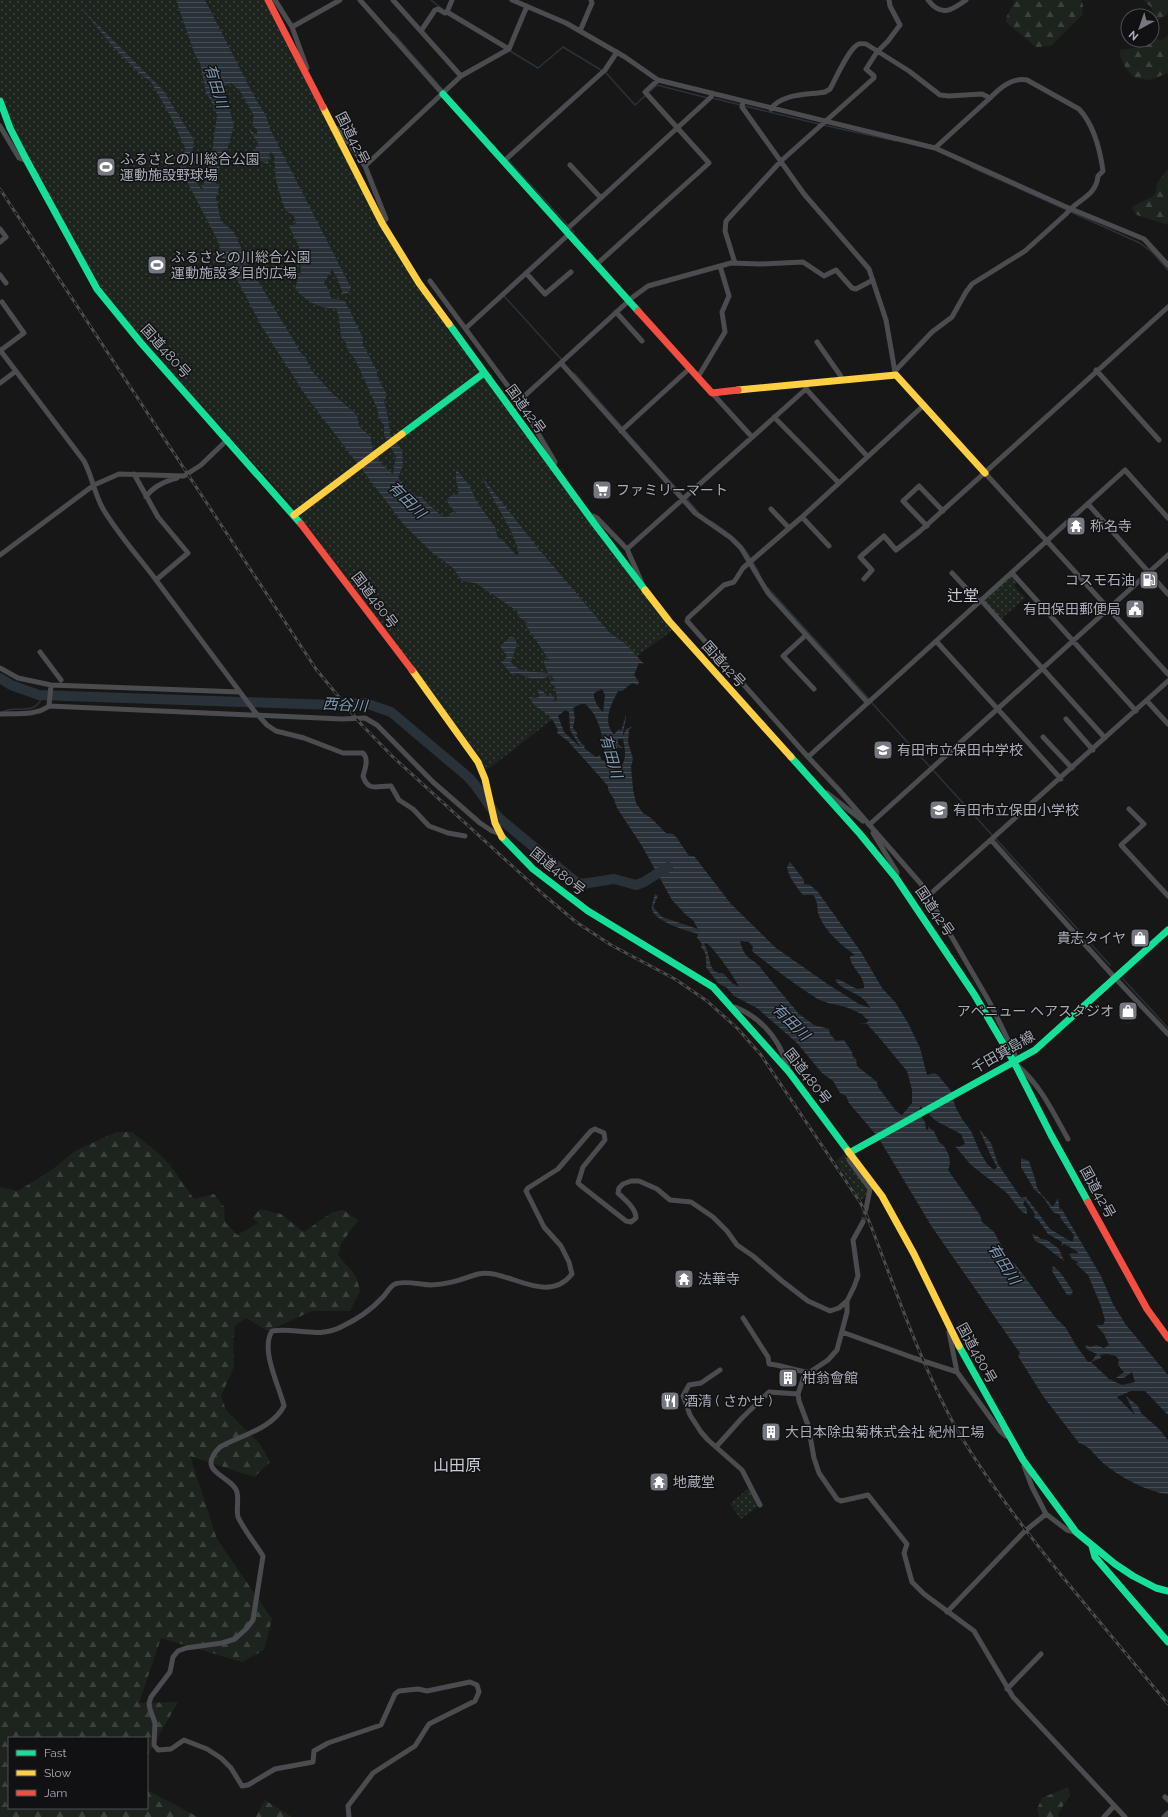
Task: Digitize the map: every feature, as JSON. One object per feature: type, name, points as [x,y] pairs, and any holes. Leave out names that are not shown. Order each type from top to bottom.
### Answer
[{"type":"main road","name":"国道42号","points":[[268,0],[382,223],[402,258],[482,375],[553,466],[640,585],[700,657],[860,834],[896,878],[970,988],[1013,1062],[1147,1309],[1168,1338]]},
{"type":"main road","points":[[442,94],[712,393],[807,386],[895,373],[985,473]]},
{"type":"main road","name":"国道480号","points":[[0,101],[10,128],[27,161],[70,242],[104,298],[141,343],[297,512],[472,752],[480,765],[486,782],[493,818],[500,833],[509,846],[524,862],[578,904],[634,940],[703,980],[713,987],[730,1005],[789,1072],[874,1185],[893,1214],[914,1254],[948,1327],[1023,1460],[1076,1532],[1092,1546],[1133,1576],[1168,1592]]},
{"type":"main road","points":[[297,512],[482,375]]},
{"type":"main road","name":"千田箕島線","points":[[851,1153],[1043,1044],[1168,930]]},
{"type":"main road","points":[[1092,1546],[1095,1557],[1168,1642]]},
{"type":"street","points":[[275,0],[292,27],[306,67],[306,74]]},
{"type":"street","points":[[292,27],[332,2],[340,0]]},
{"type":"street","points":[[360,0],[442,94]]},
{"type":"street","points":[[394,0],[461,76]]},
{"type":"street","points":[[447,12],[452,0]]},
{"type":"street","points":[[512,0],[553,16],[617,52],[658,80],[771,109],[935,148],[1144,239],[1168,265]]},
{"type":"street","points":[[580,31],[592,3],[590,0]]},
{"type":"street","points":[[735,263],[725,231],[725,223],[781,161],[824,121],[874,78],[874,76],[866,69],[900,25],[890,6],[889,0]]},
{"type":"street","points":[[928,0],[938,10],[948,11],[954,10],[966,0]]},
{"type":"street","points":[[365,166],[461,76],[509,49],[527,6]]},
{"type":"street","points":[[421,32],[436,9],[445,13],[447,12],[509,49]]},
{"type":"street","points":[[771,109],[773,105],[784,99],[825,92],[830,89],[849,55],[855,47],[860,44],[866,44],[909,71],[940,95],[949,96],[982,94],[990,98]]},
{"type":"street","points":[[504,161],[605,70],[617,52]]},
{"type":"street","points":[[895,373],[932,332],[952,317],[972,284],[1029,248],[1071,208],[1091,193],[1097,185],[1098,176],[1103,170],[1100,150],[1086,116],[1079,109],[1027,80],[1022,79],[1003,85],[935,148]]},
{"type":"street","points":[[597,264],[709,163],[645,92],[658,80]]},
{"type":"street","points":[[466,328],[526,273],[600,198],[711,97],[712,93]]},
{"type":"street","points":[[743,102],[742,107],[804,194],[867,266],[889,330],[895,373]]},
{"type":"street","points":[[0,126],[19,158],[27,161]]},
{"type":"street","points":[[334,128],[340,130],[365,166],[386,219],[382,223]]},
{"type":"street","points":[[570,165],[600,198]]},
{"type":"street","points":[[0,229],[6,237],[0,242]]},
{"type":"street","points":[[519,401],[616,312],[648,286],[735,263],[760,264],[803,262],[824,276],[836,270],[852,288],[856,289],[873,280]]},
{"type":"street","points":[[698,377],[726,332],[722,312],[729,296],[720,266]]},
{"type":"street","points":[[526,273],[545,294],[571,272]]},
{"type":"street","points":[[0,275],[6,283]]},
{"type":"street","points":[[430,281],[519,401],[555,462],[553,466]]},
{"type":"street","points":[[2,302],[24,333],[0,350],[84,461],[98,499],[107,516],[256,713],[267,725],[276,731],[304,738],[343,753],[363,753],[366,757],[363,776],[368,785],[377,788],[391,786],[399,800],[413,809],[429,826],[448,833],[465,836]]},
{"type":"street","points":[[864,578],[872,570],[860,557],[884,536],[896,550],[927,526],[1096,370],[1168,307]]},
{"type":"street","points":[[616,312],[642,341]]},
{"type":"street","points":[[817,342],[842,380]]},
{"type":"street","points":[[561,363],[697,515],[734,541],[743,551],[768,593],[868,703]]},
{"type":"street","points":[[621,431],[690,368]]},
{"type":"street","points":[[1096,370],[1159,440]]},
{"type":"street","points":[[0,383],[16,371]]},
{"type":"street","points":[[627,548],[774,418],[807,386],[867,456]]},
{"type":"street","points":[[712,393],[752,437]]},
{"type":"street","points":[[924,405],[742,570],[734,582],[724,585],[688,618],[687,621],[839,790],[921,884],[990,1003],[1014,1052],[1013,1062],[1026,1073],[1049,1104],[1068,1139]]},
{"type":"street","points":[[774,418],[839,483]]},
{"type":"street","points":[[146,497],[152,489],[157,486],[184,476],[201,465],[228,439]]},
{"type":"street","points":[[808,757],[1125,470],[1168,518]]},
{"type":"street","points":[[985,473],[1168,674]]},
{"type":"street","points":[[0,555],[94,485],[119,474],[184,476]]},
{"type":"street","points":[[134,474],[158,517],[188,553],[156,580]]},
{"type":"street","points":[[927,526],[903,500],[919,486],[943,511]]},
{"type":"street","points":[[1088,504],[1168,594]]},
{"type":"street","points":[[771,509],[789,528]]},
{"type":"street","points":[[590,517],[593,516],[597,518],[627,548],[643,581],[640,585]]},
{"type":"street","points":[[802,517],[828,546]]},
{"type":"street","points":[[869,825],[1168,555]]},
{"type":"street","points":[[952,573],[980,601],[1105,738]]},
{"type":"street","points":[[1012,573],[1136,711]]},
{"type":"street","points":[[806,634],[783,656],[814,689]]},
{"type":"street","points":[[936,641],[1060,779]]},
{"type":"street","points":[[40,652],[61,680]]},
{"type":"street","points":[[0,668],[18,678],[51,685],[241,693]]},
{"type":"street","points":[[928,896],[992,841],[1168,681]]},
{"type":"street","points":[[49,706],[51,685]]},
{"type":"street","points":[[1147,701],[1168,724]]},
{"type":"street","points":[[0,714],[30,713],[43,710],[49,706],[256,713],[342,719],[365,718],[371,720],[377,725],[433,782],[480,823],[492,831],[500,833]]},
{"type":"street","points":[[1066,719],[1093,750]]},
{"type":"street","points":[[1043,736],[1072,768]]},
{"type":"street","points":[[822,793],[825,792],[831,795],[869,825],[897,872],[896,878]]},
{"type":"street","points":[[1129,809],[1144,824],[1121,845],[1168,896]]},
{"type":"street","points":[[992,841],[1115,978],[1168,1034]]},
{"type":"street","points":[[730,1005],[752,1016],[768,1029],[782,1053],[789,1072]]},
{"type":"street","points":[[349,1817],[348,1806],[373,1773],[415,1746],[429,1724],[474,1700],[479,1692],[477,1685],[470,1682],[427,1691],[418,1689],[399,1691],[395,1694],[381,1725],[328,1743],[314,1751],[313,1762],[275,1769],[248,1785],[242,1786],[232,1768],[207,1749],[184,1740],[171,1749],[158,1750],[154,1745],[155,1723],[149,1703],[170,1672],[175,1654],[186,1648],[222,1643],[235,1639],[253,1620],[263,1556],[238,1516],[237,1492],[234,1486],[215,1472],[212,1467],[212,1461],[213,1454],[220,1447],[272,1421],[280,1414],[284,1406],[271,1365],[267,1344],[268,1337],[272,1330],[279,1329],[307,1333],[340,1328],[369,1309],[383,1297],[394,1284],[399,1283],[430,1285],[456,1282],[486,1273],[540,1288],[562,1284],[572,1274],[569,1262],[561,1246],[544,1227],[526,1191],[528,1188],[558,1169],[591,1131],[596,1129],[604,1133],[605,1140],[583,1167],[578,1183],[626,1221],[634,1221],[636,1215],[630,1205],[618,1193],[619,1188],[623,1184],[631,1181],[639,1181],[657,1189],[670,1200],[691,1202],[713,1217],[727,1231],[737,1246],[753,1256],[808,1301],[830,1311],[839,1308],[847,1302]]},
{"type":"street","points":[[851,1153],[849,1160],[870,1189],[866,1209]]},
{"type":"street","points":[[863,1222],[854,1240],[858,1276],[847,1302],[838,1347],[834,1354],[808,1372],[800,1384],[798,1394],[799,1402],[808,1425],[814,1458],[819,1473],[835,1496],[841,1500],[868,1495],[907,1544],[904,1553],[912,1582],[924,1594],[974,1631],[1012,1697],[1125,1817]]},
{"type":"street","points":[[743,1318],[768,1357],[769,1364],[782,1365],[796,1371],[808,1372]]},
{"type":"street","points":[[948,1327],[957,1372],[1000,1431],[1014,1444]]},
{"type":"street","points":[[842,1332],[957,1372]]},
{"type":"street","points":[[720,1370],[702,1383],[690,1385],[683,1396],[690,1415],[708,1440],[742,1470],[760,1505]]},
{"type":"street","points":[[716,1447],[742,1418],[769,1392],[798,1394]]},
{"type":"street","points":[[1023,1460],[1024,1468],[1032,1487],[1046,1514],[1067,1530],[1076,1532]]},
{"type":"street","points":[[947,1612],[1025,1530],[1046,1514]]},
{"type":"street","points":[[1007,1689],[1041,1654]]},
{"type":"street","points":[[1104,1817],[1114,1806]]},
{"type":"street","points":[[1164,1817],[1168,1813]]},
{"type":"green space","points":[[0,0],[265,0],[390,240],[674,629],[572,704],[487,770],[479,756],[289,502],[159,359],[105,295],[39,178],[3,104],[0,95]]},
{"type":"green space","points":[[1015,0],[1081,0],[1083,5],[1082,15],[1051,46],[1036,47],[1006,22],[1006,18]]},
{"type":"green space","points":[[1143,0],[1168,0],[1168,14],[1160,19],[1160,8],[1151,7]]},
{"type":"green space","points":[[1168,35],[1168,73],[1150,80],[1135,78],[1122,62],[1120,50],[1134,48],[1160,48],[1160,40],[1163,40]]},
{"type":"green space","points":[[1168,169],[1168,225],[1137,215],[1133,211],[1132,207],[1153,196],[1156,192],[1157,183]]},
{"type":"green space","points":[[1012,576],[1017,583],[1014,586],[1025,598],[1000,620],[984,600]]},
{"type":"green space","points":[[116,1132],[132,1132],[157,1152],[170,1165],[194,1199],[214,1194],[224,1207],[225,1222],[237,1235],[258,1223],[252,1218],[260,1209],[281,1214],[304,1232],[332,1212],[343,1210],[358,1220],[341,1244],[338,1255],[356,1276],[360,1291],[350,1311],[312,1311],[268,1331],[246,1318],[235,1326],[233,1343],[234,1367],[221,1396],[226,1410],[260,1444],[270,1462],[254,1477],[190,1456],[217,1539],[272,1619],[264,1650],[242,1662],[161,1638],[139,1703],[178,1702],[148,1754],[148,1737],[8,1737],[8,1809],[148,1809],[148,1791],[198,1817],[0,1817],[0,1187],[18,1191],[53,1169],[75,1151]]},
{"type":"green space","points":[[844,1154],[868,1190],[865,1197],[861,1200],[836,1161]]},
{"type":"green space","points":[[750,1487],[759,1505],[741,1519],[730,1504]]},
{"type":"green space","points":[[1068,1787],[1070,1795],[1058,1814],[1059,1817],[1039,1817],[1037,1809],[1042,1798]]},
{"type":"green space","points":[[265,1800],[292,1817],[256,1817]]},
{"type":"water","name":"有田川","points":[[176,0],[205,0],[254,96],[266,116],[270,129],[351,288],[348,293],[343,294],[332,269],[324,283],[331,298],[345,301],[363,338],[363,345],[377,371],[377,376],[387,395],[384,401],[390,434],[402,450],[403,465],[398,478],[404,487],[418,497],[421,496],[443,517],[450,516],[452,512],[456,513],[448,503],[447,499],[452,495],[457,495],[459,492],[456,480],[456,469],[469,485],[477,502],[495,527],[498,539],[501,538],[516,555],[519,554],[508,524],[482,477],[537,547],[610,633],[626,644],[644,664],[639,663],[634,675],[639,682],[638,685],[632,683],[622,691],[618,691],[610,707],[608,719],[610,729],[614,734],[619,729],[621,731],[626,715],[623,736],[626,729],[632,727],[629,730],[628,742],[633,759],[631,767],[633,789],[636,803],[643,813],[651,818],[666,833],[673,834],[677,838],[689,856],[694,856],[731,904],[776,948],[829,985],[859,1004],[870,1008],[858,995],[843,987],[835,980],[838,979],[857,989],[864,988],[862,979],[852,964],[850,956],[855,955],[830,933],[822,922],[818,913],[816,900],[813,895],[803,895],[795,885],[789,875],[787,867],[790,862],[804,880],[804,884],[810,885],[818,892],[861,952],[882,988],[895,1002],[908,1023],[920,1048],[927,1075],[934,1073],[938,1075],[951,1091],[955,1106],[971,1131],[987,1164],[994,1170],[997,1167],[979,1129],[991,1143],[998,1164],[1021,1198],[1026,1197],[1050,1229],[1070,1241],[1073,1241],[1074,1235],[1061,1219],[1060,1215],[1053,1212],[1043,1197],[1034,1189],[1021,1167],[1021,1158],[1029,1161],[1036,1185],[1042,1195],[1053,1207],[1058,1198],[1060,1212],[1061,1208],[1101,1276],[1113,1304],[1126,1325],[1168,1375],[1168,1415],[1145,1391],[1131,1391],[1117,1397],[1135,1415],[1126,1396],[1138,1406],[1141,1413],[1159,1429],[1168,1440],[1168,1494],[1143,1487],[1117,1473],[1103,1463],[1086,1446],[1079,1443],[1043,1396],[1018,1356],[1020,1353],[932,1227],[878,1137],[849,1103],[846,1096],[840,1093],[833,1081],[822,1073],[797,1043],[757,1008],[734,996],[727,988],[718,983],[706,967],[705,954],[701,947],[702,944],[697,938],[698,934],[665,922],[652,910],[655,894],[658,896],[653,907],[662,917],[698,929],[693,920],[687,916],[672,900],[642,846],[617,808],[614,799],[608,790],[608,786],[568,741],[557,733],[558,730],[552,719],[531,701],[529,697],[536,698],[540,696],[537,690],[542,690],[547,696],[551,694],[554,698],[554,702],[557,699],[555,687],[550,683],[552,680],[555,682],[551,675],[545,678],[532,679],[517,673],[513,676],[502,663],[507,656],[500,646],[510,637],[515,638],[517,644],[511,662],[514,666],[523,670],[548,673],[543,660],[549,660],[525,624],[528,623],[519,617],[517,611],[476,583],[462,581],[453,568],[433,553],[405,526],[306,396],[262,327],[233,272],[221,256],[219,243],[180,168],[185,148],[172,119],[151,82],[140,74],[115,49],[81,8],[163,90],[194,140],[192,154],[187,154],[186,167],[202,190],[212,153],[217,115],[206,93],[200,63],[195,55]],"holes":[[[231,83],[240,91],[254,116],[252,126],[257,129],[257,135],[248,129],[258,143],[254,151],[257,159],[268,164],[270,152],[274,154],[276,181],[285,210],[294,216],[296,224],[289,226],[299,247],[301,272],[298,276],[295,289],[303,297],[319,306],[336,308],[339,317],[341,337],[346,343],[348,351],[355,359],[377,408],[379,418],[384,425],[384,435],[396,457],[393,474],[384,466],[375,454],[371,443],[371,437],[359,426],[357,415],[332,393],[311,370],[306,358],[301,353],[248,264],[234,232],[221,221],[216,198],[220,184],[216,184],[220,166],[224,162],[234,125],[223,87]],[[602,689],[605,695],[603,712],[599,708],[594,698],[594,693]],[[581,704],[585,704],[591,710],[601,731],[606,762],[601,759],[600,755],[596,757],[584,748],[585,746],[581,743],[576,735],[578,734],[573,728],[575,718],[573,708]],[[565,710],[569,712],[570,730],[581,748],[564,732],[558,716]],[[618,739],[623,739],[625,750],[625,757],[621,767],[616,752],[617,747],[623,748],[618,744]],[[740,941],[749,942],[753,947],[752,951],[819,1000],[851,1009],[862,1014],[869,1020],[866,1023],[859,1023],[867,1024],[907,1071],[912,1090],[912,1103],[902,1115],[896,1111],[878,1087],[877,1082],[857,1066],[856,1059],[853,1057],[852,1052],[844,1040],[836,1041],[830,1034],[829,1029],[814,1025],[799,1014],[760,966],[745,953]],[[706,943],[729,970],[739,987],[732,983],[723,973],[713,970],[704,944]],[[920,1106],[936,1121],[961,1134],[965,1144],[959,1147],[955,1146],[971,1165],[1007,1193],[1022,1212],[1027,1214],[1027,1209],[1023,1204],[1025,1200],[1035,1214],[1034,1217],[1039,1221],[1048,1234],[1062,1242],[1061,1246],[1064,1244],[1079,1254],[1069,1254],[1072,1259],[1079,1263],[1075,1263],[1088,1275],[1101,1306],[1105,1320],[1103,1325],[1096,1325],[1104,1334],[1109,1345],[1104,1348],[1096,1345],[1090,1347],[1087,1345],[1085,1346],[1088,1350],[1097,1354],[1091,1362],[1088,1362],[1066,1328],[1055,1317],[1015,1264],[1010,1261],[994,1232],[982,1222],[980,1215],[948,1170],[950,1164],[949,1155],[944,1146],[939,1142],[934,1131],[928,1127],[928,1130],[926,1129],[925,1122],[919,1114]],[[1107,1354],[1116,1356],[1119,1360],[1118,1365],[1124,1372],[1116,1378],[1124,1378],[1132,1372],[1135,1382],[1122,1385],[1109,1379],[1091,1362],[1101,1358],[1100,1355]]]},
{"type":"water","points":[[1032,1234],[1041,1239],[1047,1240],[1059,1249],[1064,1261],[1042,1244],[1035,1241]]},
{"type":"water","points":[[1053,1266],[1062,1275],[1073,1291],[1071,1295],[1067,1295],[1052,1271]]},
{"type":"waterway","points":[[431,0],[442,9]]},
{"type":"waterway","points":[[394,34],[443,90]]},
{"type":"waterway","points":[[510,51],[538,68],[563,47],[606,73],[635,105],[657,85],[708,98]]},
{"type":"waterway","points":[[712,98],[819,124]]},
{"type":"waterway","points":[[823,125],[896,141]]},
{"type":"waterway","points":[[508,160],[574,232],[572,234]]},
{"type":"waterway","points":[[971,167],[1067,210]]},
{"type":"waterway","points":[[1071,212],[1140,243],[1152,252],[1168,270]]},
{"type":"waterway","points":[[504,296],[562,360]]},
{"type":"waterway","points":[[574,373],[622,427]]},
{"type":"waterway","points":[[624,430],[683,496]]},
{"type":"waterway","points":[[686,498],[698,512]]},
{"type":"waterway","points":[[711,521],[739,542],[751,559]]},
{"type":"waterway","points":[[753,562],[759,573]]},
{"type":"waterway","points":[[768,588],[869,699]]},
{"type":"waterway","name":"西谷川","points":[[0,678],[11,685],[39,695],[333,705],[365,703],[391,712],[467,776],[499,818],[576,882],[582,884],[614,879],[636,885],[644,882],[668,867]]},
{"type":"waterway","points":[[3,712],[11,709],[26,709],[34,707],[45,695]]},
{"type":"waterway","points":[[871,702],[993,836]]},
{"type":"waterway","points":[[995,838],[1110,965]]},
{"type":"waterway","points":[[1123,979],[1168,1028]]},
{"type":"tunnel","points":[[863,1222],[866,1209]]},
{"type":"railway","points":[[0,189],[316,669],[361,724],[392,756],[544,895],[576,922],[611,945],[675,979],[707,1001],[738,1029],[761,1055],[860,1202],[867,1216],[930,1377],[968,1448],[1006,1504],[1033,1540],[1168,1704]]},
{"type":"traffic: fast","points":[[443,94],[638,311]]},
{"type":"traffic: fast","points":[[0,101],[10,128],[27,161],[97,289],[141,343],[301,524]]},
{"type":"traffic: fast","points":[[449,324],[594,523],[645,590]]},
{"type":"traffic: fast","points":[[402,434],[484,373]]},
{"type":"traffic: fast","points":[[791,757],[860,834],[896,878],[974,994],[1014,1062],[1051,1135],[1088,1202]]},
{"type":"traffic: fast","points":[[502,837],[533,869],[588,911],[713,987],[789,1072],[848,1151]]},
{"type":"traffic: fast","points":[[849,1153],[1035,1050],[1168,930]]},
{"type":"traffic: fast","points":[[959,1346],[1023,1460],[1076,1532],[1115,1564],[1133,1576],[1156,1588],[1168,1591]]},
{"type":"traffic: fast","points":[[1092,1546],[1095,1557],[1168,1642]]},
{"type":"traffic: slow","points":[[323,107],[382,223],[419,283],[449,324]]},
{"type":"traffic: slow","points":[[738,390],[896,375],[985,473]]},
{"type":"traffic: slow","points":[[294,515],[402,434]]},
{"type":"traffic: slow","points":[[645,590],[669,621],[791,757]]},
{"type":"traffic: slow","points":[[412,670],[478,762],[485,779],[495,823],[502,837]]},
{"type":"traffic: slow","points":[[848,1151],[882,1196],[914,1254],[959,1346]]},
{"type":"traffic: jam","points":[[268,0],[323,107]]},
{"type":"traffic: jam","points":[[638,311],[712,393],[738,390]]},
{"type":"traffic: jam","points":[[301,524],[412,670]]},
{"type":"traffic: jam","points":[[1088,1202],[1147,1309],[1168,1338]]},
{"type":"place","name":"ふるさとの川総合公園 運動施設野球場","points":[[106,167]]},
{"type":"place","name":"ふるさとの川総合公園 運動施設多目的広場","points":[[157,265]]},
{"type":"place","name":"ファミリーマート","points":[[602,490]]},
{"type":"place","name":"称名寺","points":[[1076,526]]},
{"type":"place","name":"コスモ石油","points":[[1149,580]]},
{"type":"place","name":"有田保田郵便局","points":[[1135,609]]},
{"type":"place","name":"有田市立保田中学校","points":[[883,750]]},
{"type":"place","name":"有田市立保田小学校","points":[[939,810]]},
{"type":"place","name":"貴志タイヤ","points":[[1140,938]]},
{"type":"place","name":"アベニュー ヘアスタジオ","points":[[1128,1011]]},
{"type":"place","name":"法華寺","points":[[684,1279]]},
{"type":"place","name":"柑翁會館","points":[[788,1378]]},
{"type":"place","name":"酒清 ( さかせ )","points":[[670,1401]]},
{"type":"place","name":"大日本除虫菊株式会社 紀州工場","points":[[771,1432]]},
{"type":"place","name":"地蔵堂","points":[[659,1482]]},
{"type":"district","name":"辻堂","points":[[963,595]]},
{"type":"district","name":"山田原","points":[[457,1465]]}]
